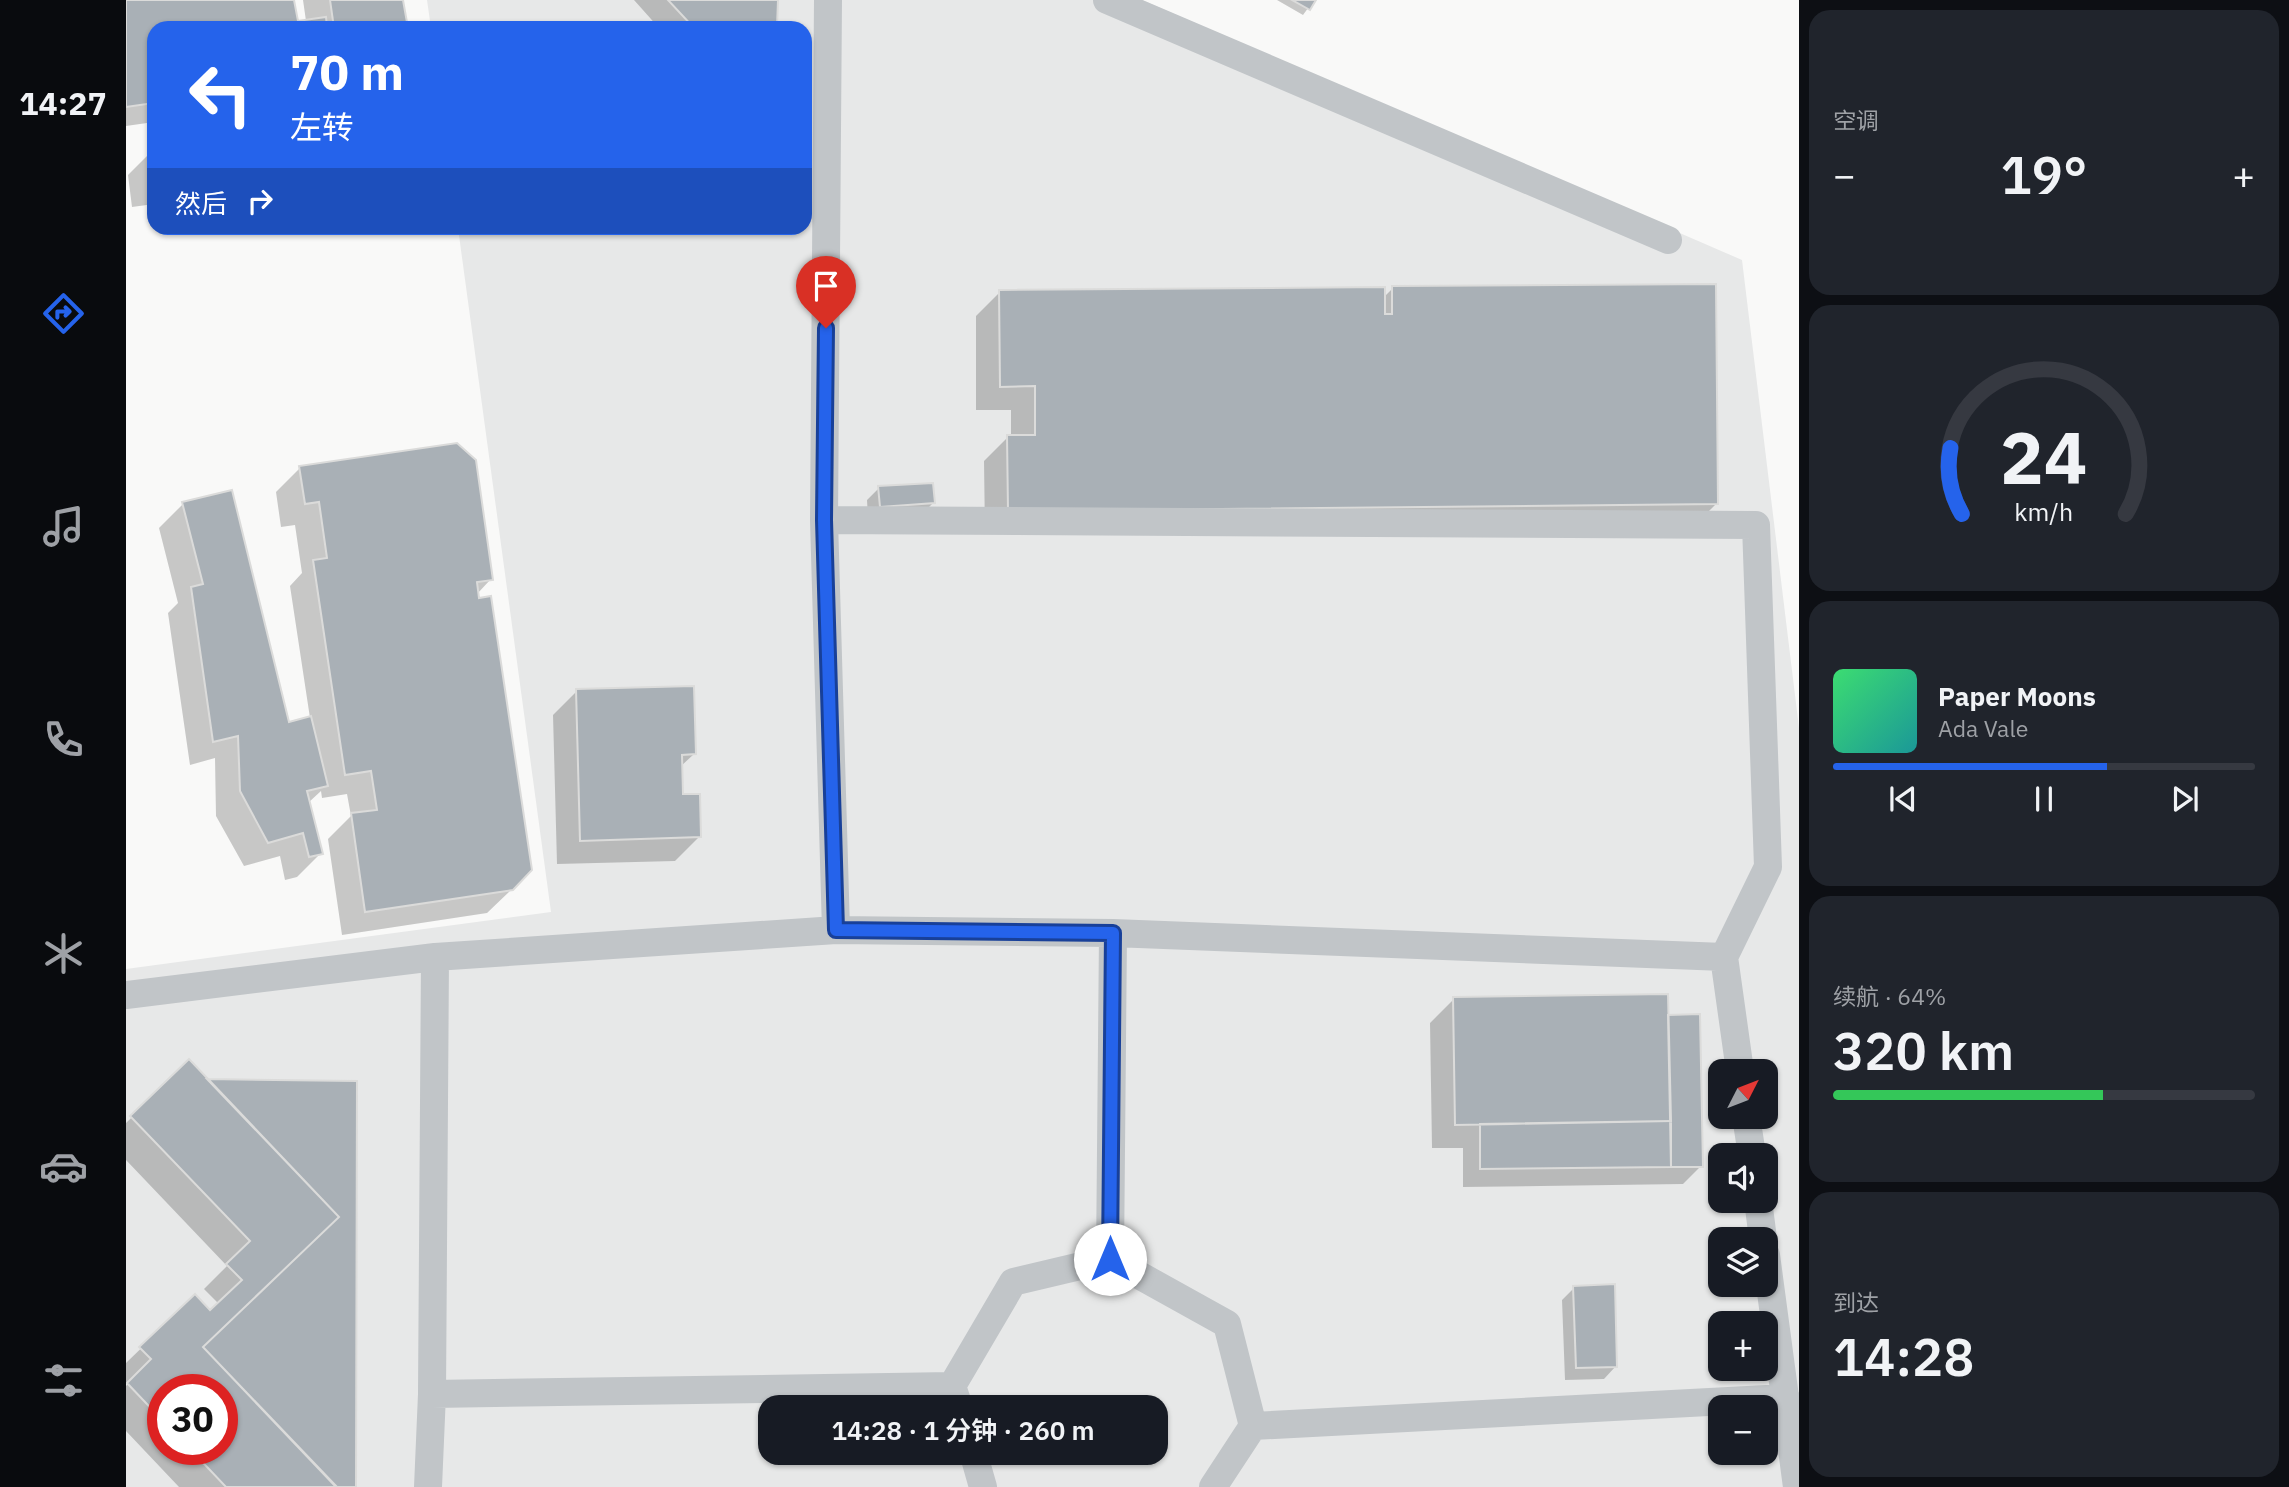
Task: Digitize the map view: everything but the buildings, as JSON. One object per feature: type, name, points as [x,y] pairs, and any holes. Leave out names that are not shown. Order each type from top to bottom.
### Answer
[{"type":"street","points":[[828,0],[824,520],[836,930]]},
{"type":"street","points":[[1107,0],[1668,240]]},
{"type":"street","points":[[824,520],[1756,525],[1768,867],[1724,957],[1738,1059]]},
{"type":"street","points":[[126,995],[435,957],[836,930],[1113,933],[1724,957]]},
{"type":"street","points":[[1110,1259],[1113,933]]},
{"type":"street","points":[[428,1487],[432,1394],[435,957]]},
{"type":"street","points":[[957,1395],[1013,1282],[1110,1259],[1227,1324],[1253,1426],[1213,1487]]},
{"type":"street","points":[[1772,1297],[1797,1487]]},
{"type":"street","points":[[432,1394],[758,1396]]},
{"type":"street","points":[[1253,1426],[1786,1398]]},
{"type":"street","points":[[976,1465],[983,1487]]},
{"type":"shaded area","points":[[427,0],[1142,0],[1742,260],[1799,728],[1799,1487],[126,1487],[126,969],[551,912],[459,235],[812,235],[812,21],[430,21]]},
{"type":"route","points":[[826,328],[824,520],[836,930],[1113,933],[1110,1259]]}]
